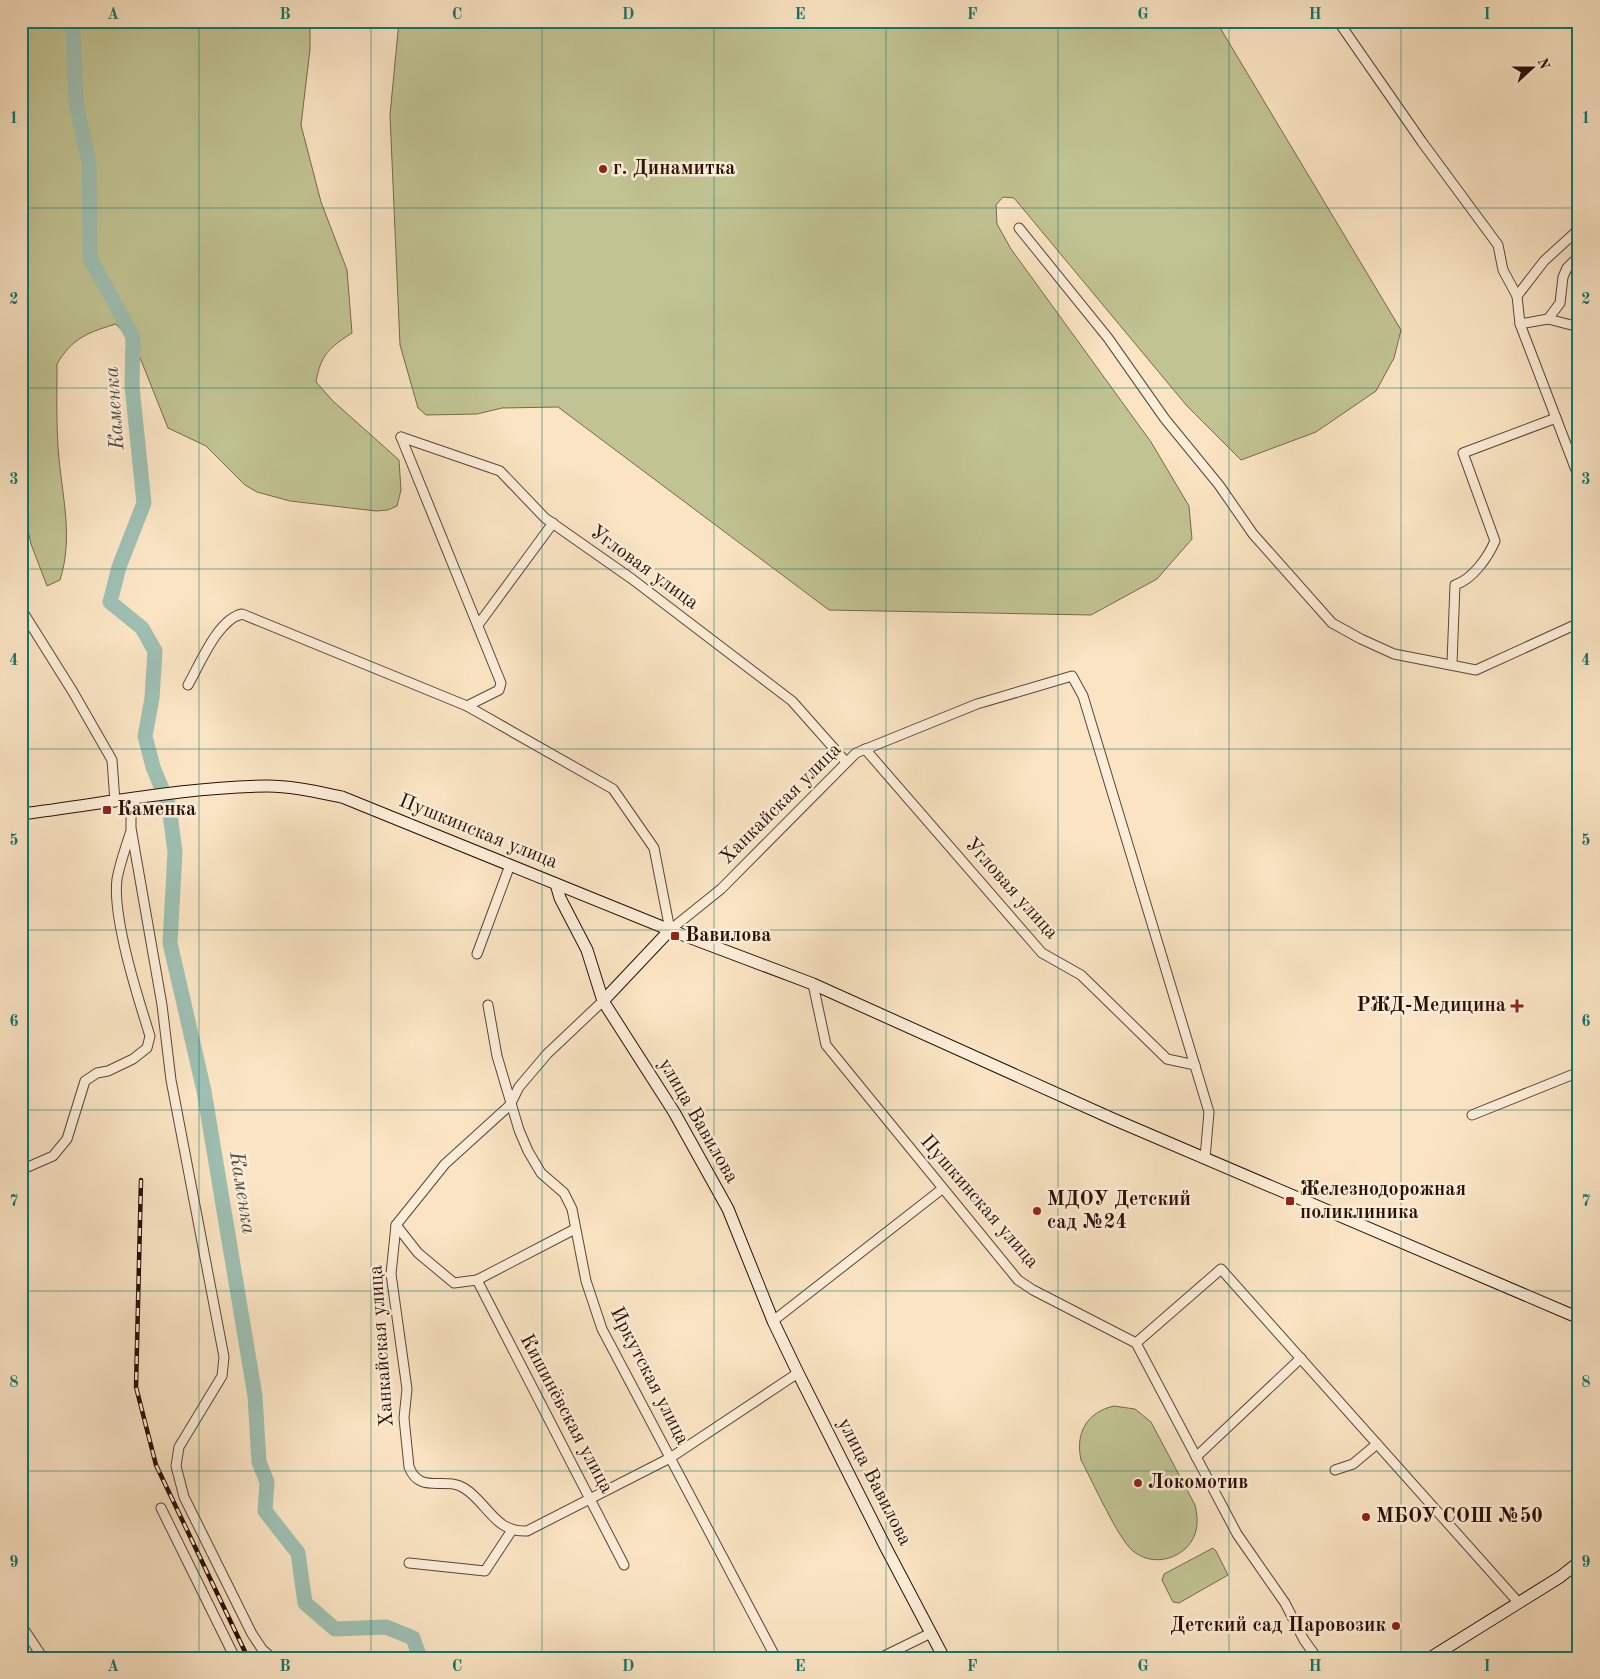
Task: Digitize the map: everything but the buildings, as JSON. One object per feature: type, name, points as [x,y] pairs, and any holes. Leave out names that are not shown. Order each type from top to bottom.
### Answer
[{"type":"main road","name":"Пушкинская улица","points":[[21,814],[131,799],[267,786],[306,789],[342,797],[670,930],[813,984],[1113,1119],[1579,1318]]},
{"type":"main road","name":"улица Вавилова","points":[[556,884],[560,898],[587,950],[603,1001],[674,1112],[728,1209],[774,1321],[798,1373],[944,1658]]},
{"type":"main road","points":[[603,1001],[670,930]]},
{"type":"main road","points":[[1430,1658],[1560,1577],[1579,1562]]},
{"type":"street","points":[[1338,21],[1422,142],[1498,245],[1503,270],[1517,296],[1520,324],[1579,478]]},
{"type":"street","points":[[1019,228],[1108,338],[1165,419],[1219,485],[1253,534],[1332,623],[1394,654],[1476,670],[1579,623]]},
{"type":"street","points":[[1517,296],[1544,261],[1579,229]]},
{"type":"street","points":[[1548,319],[1560,303],[1567,268],[1579,256]]},
{"type":"street","points":[[1520,324],[1548,319],[1579,327]]},
{"type":"street","points":[[1452,664],[1455,585],[1462,583],[1475,570],[1491,551],[1496,541],[1463,453],[1556,418]]},
{"type":"street","name":"Угловая улица","points":[[478,626],[401,437],[500,471],[545,518],[632,579],[792,700],[846,762]]},
{"type":"street","points":[[467,706],[502,687],[478,626],[553,523]]},
{"type":"street","points":[[21,609],[73,692],[112,760],[115,802]]},
{"type":"street","points":[[188,684],[220,629],[228,621],[242,614],[467,706],[614,788],[654,848],[670,930]]},
{"type":"street","name":"Ханкайская улица","points":[[670,930],[721,889],[856,752],[977,704],[1072,676],[1083,696],[1195,1065]]},
{"type":"street","name":"Угловая улица","points":[[866,749],[1042,953],[1081,975],[1166,1059],[1195,1065]]},
{"type":"street","points":[[131,799],[131,828],[162,1005],[171,1080],[224,1357],[222,1376],[179,1447],[176,1466],[184,1497],[252,1634],[262,1649],[272,1658]]},
{"type":"street","points":[[21,1170],[53,1156],[67,1139],[85,1081],[97,1072],[108,1071],[133,1059],[147,1048],[150,1036],[130,965],[117,904],[118,879],[131,828]]},
{"type":"street","points":[[477,954],[510,865]]},
{"type":"street","name":"Пушкинская улица","points":[[813,984],[826,1045],[942,1190],[1018,1280],[1033,1290],[1136,1344]]},
{"type":"street","points":[[575,1229],[477,1280],[454,1283],[418,1253],[396,1225],[445,1164],[510,1105],[519,1087],[547,1054],[603,1001]]},
{"type":"street","name":"Иркутская улица","points":[[488,1005],[496,1056],[510,1105],[528,1151],[541,1173],[564,1193],[572,1209],[586,1281],[602,1328],[776,1658]]},
{"type":"street","points":[[1195,1065],[1209,1112],[1205,1158]]},
{"type":"street","points":[[1472,1115],[1579,1073]]},
{"type":"street","points":[[774,1321],[942,1190]]},
{"type":"street","name":"Ханкайская улица","points":[[396,1225],[391,1274],[407,1388],[404,1418],[412,1474],[423,1482],[464,1487],[495,1519],[512,1530]]},
{"type":"street","points":[[1317,1658],[1304,1640],[1285,1603],[1238,1534],[1136,1344],[1221,1268],[1518,1602]]},
{"type":"street","name":"Кишинёвская улица","points":[[477,1280],[524,1374],[592,1499],[624,1565]]},
{"type":"street","points":[[1196,1457],[1301,1358]]},
{"type":"street","points":[[409,1563],[485,1571],[512,1530],[532,1529],[670,1458],[798,1373]]},
{"type":"street","points":[[1335,1470],[1353,1464],[1377,1444]]},
{"type":"street","points":[[161,1508],[235,1658]]},
{"type":"street","points":[[21,1625],[43,1658]]},
{"type":"street","points":[[880,1658],[931,1633]]},
{"type":"green space","points":[[21,21],[310,21],[310,49],[301,125],[321,202],[347,270],[352,333],[337,343],[327,353],[320,365],[316,382],[333,401],[399,460],[401,490],[397,506],[388,510],[376,511],[290,501],[257,492],[245,485],[206,446],[168,428],[135,345],[116,324],[82,337],[69,348],[57,364],[57,435],[66,520],[66,550],[60,580],[47,586],[31,544],[21,498]]},
{"type":"green space","points":[[399,21],[1216,21],[1401,330],[1394,358],[1376,391],[1316,432],[1241,460],[1187,406],[1014,198],[1003,197],[996,205],[997,224],[1011,249],[1151,442],[1189,506],[1192,539],[1157,579],[1091,615],[829,610],[558,407],[502,408],[477,414],[426,415],[418,408],[400,345],[390,115]]},
{"type":"green space","name":"Локомотив","points":[[1114,1406],[1135,1409],[1151,1422],[1195,1505],[1197,1522],[1193,1538],[1180,1553],[1167,1559],[1146,1558],[1133,1551],[1120,1535],[1081,1460],[1080,1441],[1085,1425],[1097,1413]]},
{"type":"green space","points":[[1213,1548],[1228,1575],[1179,1603],[1173,1602],[1162,1580],[1164,1574]]},
{"type":"waterway","name":"Каменка","points":[[69,21],[73,30],[76,102],[89,164],[90,258],[133,337],[132,386],[144,503],[119,567],[110,602],[142,628],[155,651],[152,698],[145,736],[153,767],[169,806],[175,852],[170,943],[204,1091],[255,1396],[259,1462],[267,1482],[265,1511],[298,1553],[305,1603],[335,1629],[386,1627],[413,1638],[420,1658]]},
{"type":"railway","points":[[141,1180],[136,1387],[156,1465],[248,1658]]},
{"type":"place","name":"г. Динамитка","points":[[603,169]]},
{"type":"place","name":"Каменка","points":[[107,810]]},
{"type":"place","name":"Вавилова","points":[[675,936]]},
{"type":"place","name":"РЖД-Медицина","points":[[1517,1006]]},
{"type":"place","name":"Железнодорожная поликлиника","points":[[1290,1201]]},
{"type":"place","name":"МДОУ Детский сад №24","points":[[1037,1211]]},
{"type":"place","name":"Локомотив","points":[[1138,1483]]},
{"type":"place","name":"МБОУ СОШ №50","points":[[1366,1517]]},
{"type":"place","name":"Детский сад Паровозик","points":[[1396,1626]]}]
